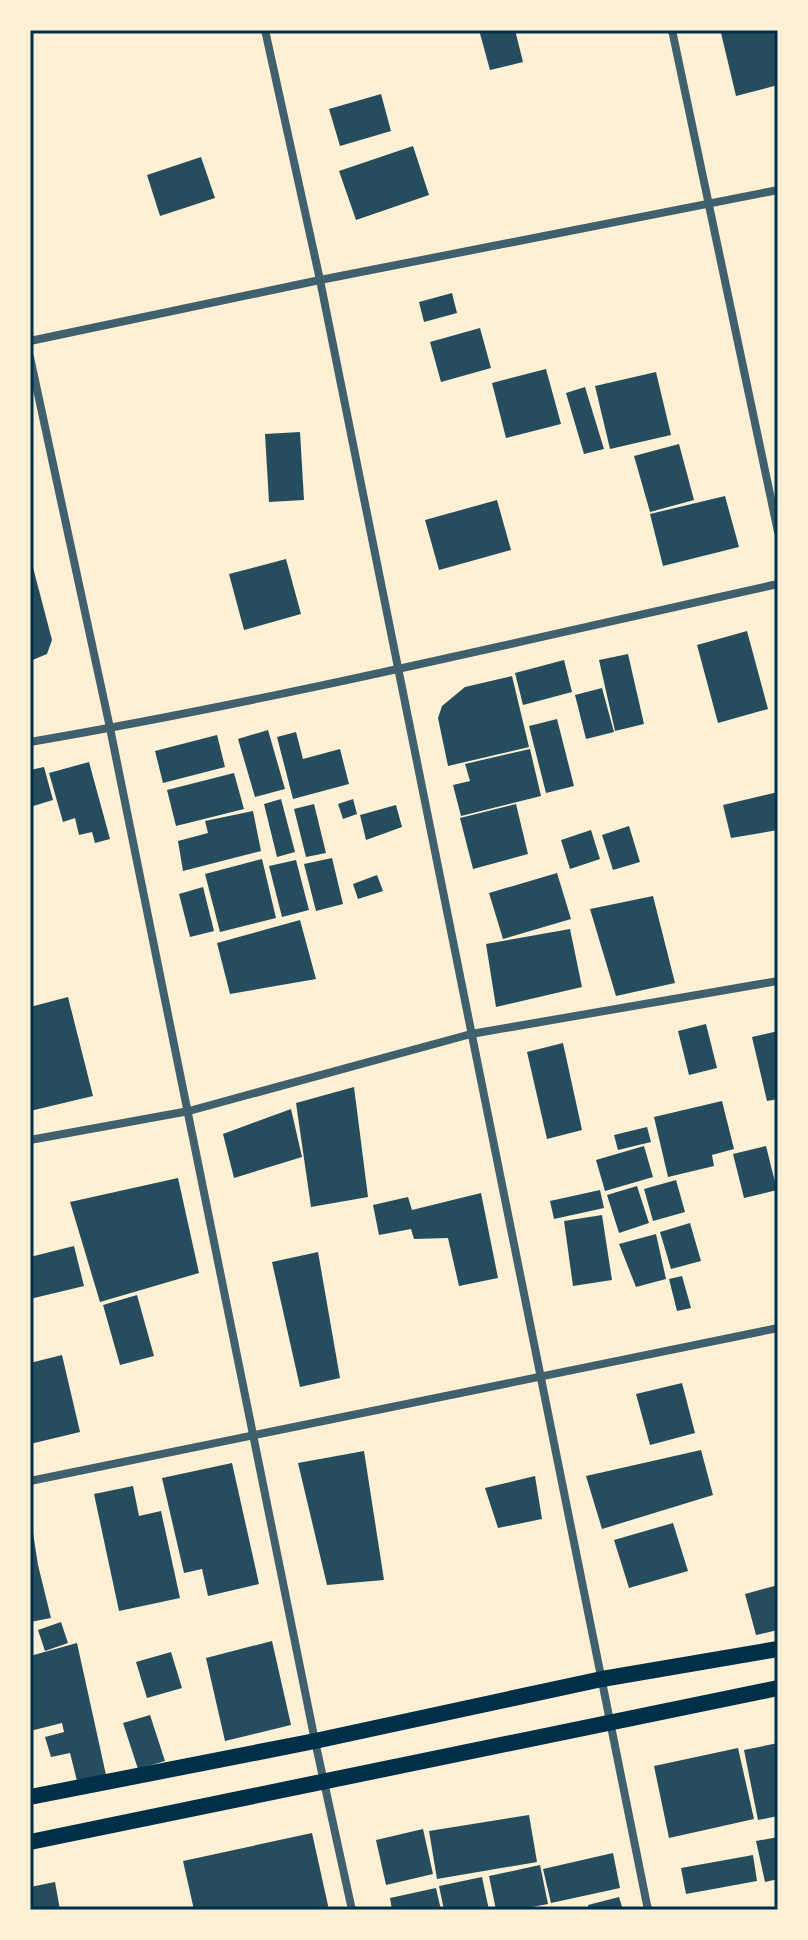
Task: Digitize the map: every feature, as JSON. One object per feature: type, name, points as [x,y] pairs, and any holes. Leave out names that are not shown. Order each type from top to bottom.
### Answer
[{"type":"main road","points":[[30,1797],[315,1741],[602,1679],[778,1649]]},
{"type":"main road","points":[[30,1842],[778,1688]]},
{"type":"street","points":[[265,30],[320,280],[648,1910]]},
{"type":"street","points":[[672,30],[778,532]]},
{"type":"street","points":[[30,341],[320,280],[778,190]]},
{"type":"street","points":[[30,357],[110,728],[352,1910]]},
{"type":"street","points":[[30,742],[398,668],[778,584]]},
{"type":"street","points":[[30,1140],[189,1111],[471,1034],[778,981]]},
{"type":"street","points":[[30,1481],[778,1328]]},
{"type":"building","points":[[479,30],[515,30],[523,62],[490,70]]},
{"type":"building","points":[[778,30],[778,85],[736,96],[721,33]]},
{"type":"building","points":[[381,94],[391,131],[340,146],[329,109]]},
{"type":"building","points":[[413,146],[429,195],[356,220],[339,171]]},
{"type":"building","points":[[201,157],[215,198],[160,216],[147,175]]},
{"type":"building","points":[[452,293],[457,313],[424,322],[419,302]]},
{"type":"building","points":[[480,328],[491,368],[441,382],[430,342]]},
{"type":"building","points":[[546,369],[561,424],[506,438],[492,383]]},
{"type":"building","points":[[656,372],[671,435],[610,449],[595,386]]},
{"type":"building","points":[[585,387],[604,449],[584,454],[566,393]]},
{"type":"building","points":[[300,432],[304,500],[269,502],[265,434]]},
{"type":"building","points":[[679,444],[694,500],[650,512],[634,456]]},
{"type":"building","points":[[725,496],[739,547],[663,566],[650,514]]},
{"type":"building","points":[[497,500],[511,550],[439,570],[425,520]]},
{"type":"building","points":[[30,556],[52,640],[47,654],[30,661]]},
{"type":"building","points":[[286,559],[301,614],[244,630],[229,574]]},
{"type":"building","points":[[747,631],[768,709],[718,723],[697,645]]},
{"type":"building","points":[[628,654],[644,724],[615,731],[599,660]]},
{"type":"building","points":[[564,660],[572,692],[523,705],[515,673]]},
{"type":"building","points":[[512,676],[529,747],[448,766],[438,718],[442,706],[465,687]]},
{"type":"building","points":[[602,688],[614,732],[586,739],[575,695]]},
{"type":"building","points":[[557,719],[574,786],[546,793],[529,726]]},
{"type":"building","points":[[268,730],[285,789],[255,797],[238,739]]},
{"type":"building","points":[[296,732],[303,759],[340,749],[349,784],[293,799],[277,737]]},
{"type":"building","points":[[217,735],[225,767],[163,783],[155,751]]},
{"type":"building","points":[[530,749],[541,796],[461,816],[453,785],[470,781],[465,764]]},
{"type":"building","points":[[89,762],[110,839],[95,843],[92,832],[79,835],[75,818],[63,822],[49,773]]},
{"type":"building","points":[[44,767],[53,800],[30,807],[30,770]]},
{"type":"building","points":[[234,773],[244,809],[176,826],[167,790]]},
{"type":"building","points":[[778,792],[778,830],[731,838],[723,805]]},
{"type":"building","points":[[281,799],[295,852],[277,857],[264,804]]},
{"type":"building","points":[[353,799],[357,814],[343,819],[338,804]]},
{"type":"building","points":[[314,804],[326,853],[306,857],[294,809]]},
{"type":"building","points":[[516,804],[528,854],[473,869],[460,818]]},
{"type":"building","points":[[396,805],[402,827],[366,840],[360,815]]},
{"type":"building","points":[[253,811],[261,851],[183,871],[178,841],[208,833],[205,821]]},
{"type":"building","points":[[629,826],[640,862],[613,870],[602,835]]},
{"type":"building","points":[[591,830],[600,859],[570,869],[561,840]]},
{"type":"building","points":[[332,858],[343,904],[316,911],[304,864]]},
{"type":"building","points":[[262,859],[276,918],[220,932],[205,874]]},
{"type":"building","points":[[296,860],[309,910],[282,917],[269,866]]},
{"type":"building","points":[[557,873],[571,919],[503,939],[489,893]]},
{"type":"building","points":[[377,875],[383,891],[358,899],[353,884]]},
{"type":"building","points":[[203,887],[214,931],[190,937],[179,894]]},
{"type":"building","points":[[653,896],[675,983],[616,996],[590,909]]},
{"type":"building","points":[[300,920],[316,979],[230,994],[217,943]]},
{"type":"building","points":[[570,929],[582,987],[496,1007],[486,944]]},
{"type":"building","points":[[68,997],[93,1096],[30,1111],[30,1007]]},
{"type":"building","points":[[706,1024],[717,1068],[689,1075],[678,1031]]},
{"type":"building","points":[[778,1031],[778,1099],[767,1101],[752,1037]]},
{"type":"building","points":[[563,1043],[582,1130],[547,1139],[527,1052]]},
{"type":"building","points":[[354,1087],[368,1197],[311,1207],[296,1103]]},
{"type":"building","points":[[722,1101],[734,1149],[712,1155],[714,1166],[668,1177],[654,1117]]},
{"type":"building","points":[[291,1109],[302,1157],[234,1178],[223,1134]]},
{"type":"building","points":[[647,1127],[651,1142],[618,1150],[614,1135]]},
{"type":"building","points":[[644,1146],[653,1177],[605,1191],[596,1160]]},
{"type":"building","points":[[766,1146],[777,1190],[744,1198],[733,1154]]},
{"type":"building","points":[[178,1178],[199,1273],[100,1302],[70,1202]]},
{"type":"building","points":[[676,1180],[685,1212],[653,1221],[644,1189]]},
{"type":"building","points":[[637,1186],[649,1223],[619,1233],[607,1195]]},
{"type":"building","points":[[600,1190],[604,1208],[554,1219],[550,1201]]},
{"type":"building","points":[[481,1193],[498,1278],[459,1286],[448,1238],[414,1239],[411,1229],[379,1235],[373,1205],[408,1197],[412,1210]]},
{"type":"building","points":[[602,1215],[612,1280],[573,1286],[564,1221]]},
{"type":"building","points":[[690,1223],[701,1261],[671,1269],[660,1232]]},
{"type":"building","points":[[656,1234],[666,1279],[636,1287],[619,1244]]},
{"type":"building","points":[[74,1246],[84,1286],[30,1299],[30,1257]]},
{"type":"building","points":[[318,1252],[340,1378],[300,1387],[272,1262]]},
{"type":"building","points":[[682,1276],[691,1308],[677,1311],[669,1279]]},
{"type":"building","points":[[137,1295],[154,1356],[120,1365],[103,1305]]},
{"type":"building","points":[[62,1355],[80,1432],[30,1444],[30,1363]]},
{"type":"building","points":[[682,1383],[695,1433],[650,1445],[636,1394]]},
{"type":"building","points":[[701,1450],[713,1495],[602,1529],[586,1476]]},
{"type":"building","points":[[364,1451],[384,1580],[327,1585],[298,1463]]},
{"type":"building","points":[[232,1463],[259,1584],[208,1596],[202,1569],[184,1573],[162,1478]]},
{"type":"building","points":[[535,1476],[542,1519],[498,1528],[485,1488]]},
{"type":"building","points":[[133,1486],[139,1516],[161,1511],[180,1598],[119,1611],[94,1494]]},
{"type":"building","points":[[30,1513],[51,1618],[30,1622]]},
{"type":"building","points":[[673,1523],[688,1571],[629,1588],[614,1540]]},
{"type":"building","points":[[778,1585],[778,1630],[756,1635],[745,1594]]},
{"type":"building","points":[[61,1622],[68,1643],[45,1651],[38,1630]]},
{"type":"building","points":[[272,1641],[291,1725],[225,1741],[206,1658]]},
{"type":"building","points":[[77,1643],[106,1775],[78,1785],[70,1753],[51,1757],[45,1737],[64,1732],[62,1723],[30,1731],[30,1656]]},
{"type":"building","points":[[171,1652],[182,1688],[147,1698],[136,1662]]},
{"type":"building","points":[[150,1715],[165,1761],[138,1769],[123,1723]]},
{"type":"building","points":[[778,1743],[778,1816],[758,1820],[744,1750]]},
{"type":"building","points":[[738,1748],[754,1819],[669,1838],[654,1766]]},
{"type":"building","points":[[529,1815],[537,1862],[437,1879],[429,1831]]},
{"type":"building","points":[[423,1829],[433,1874],[386,1885],[376,1840]]},
{"type":"building","points":[[312,1833],[329,1910],[194,1910],[183,1861]]},
{"type":"building","points":[[778,1837],[778,1879],[765,1882],[756,1841]]},
{"type":"building","points":[[613,1853],[620,1888],[551,1903],[543,1869]]},
{"type":"building","points":[[753,1855],[757,1881],[686,1894],[681,1868]]},
{"type":"building","points":[[540,1865],[548,1904],[496,1910],[489,1876]]},
{"type":"building","points":[[482,1877],[489,1910],[444,1910],[439,1886]]},
{"type":"building","points":[[55,1882],[60,1910],[30,1910],[30,1887]]},
{"type":"building","points":[[436,1888],[441,1910],[392,1910],[390,1898]]},
{"type":"building","points":[[619,1897],[623,1910],[589,1910],[588,1905]]}]
